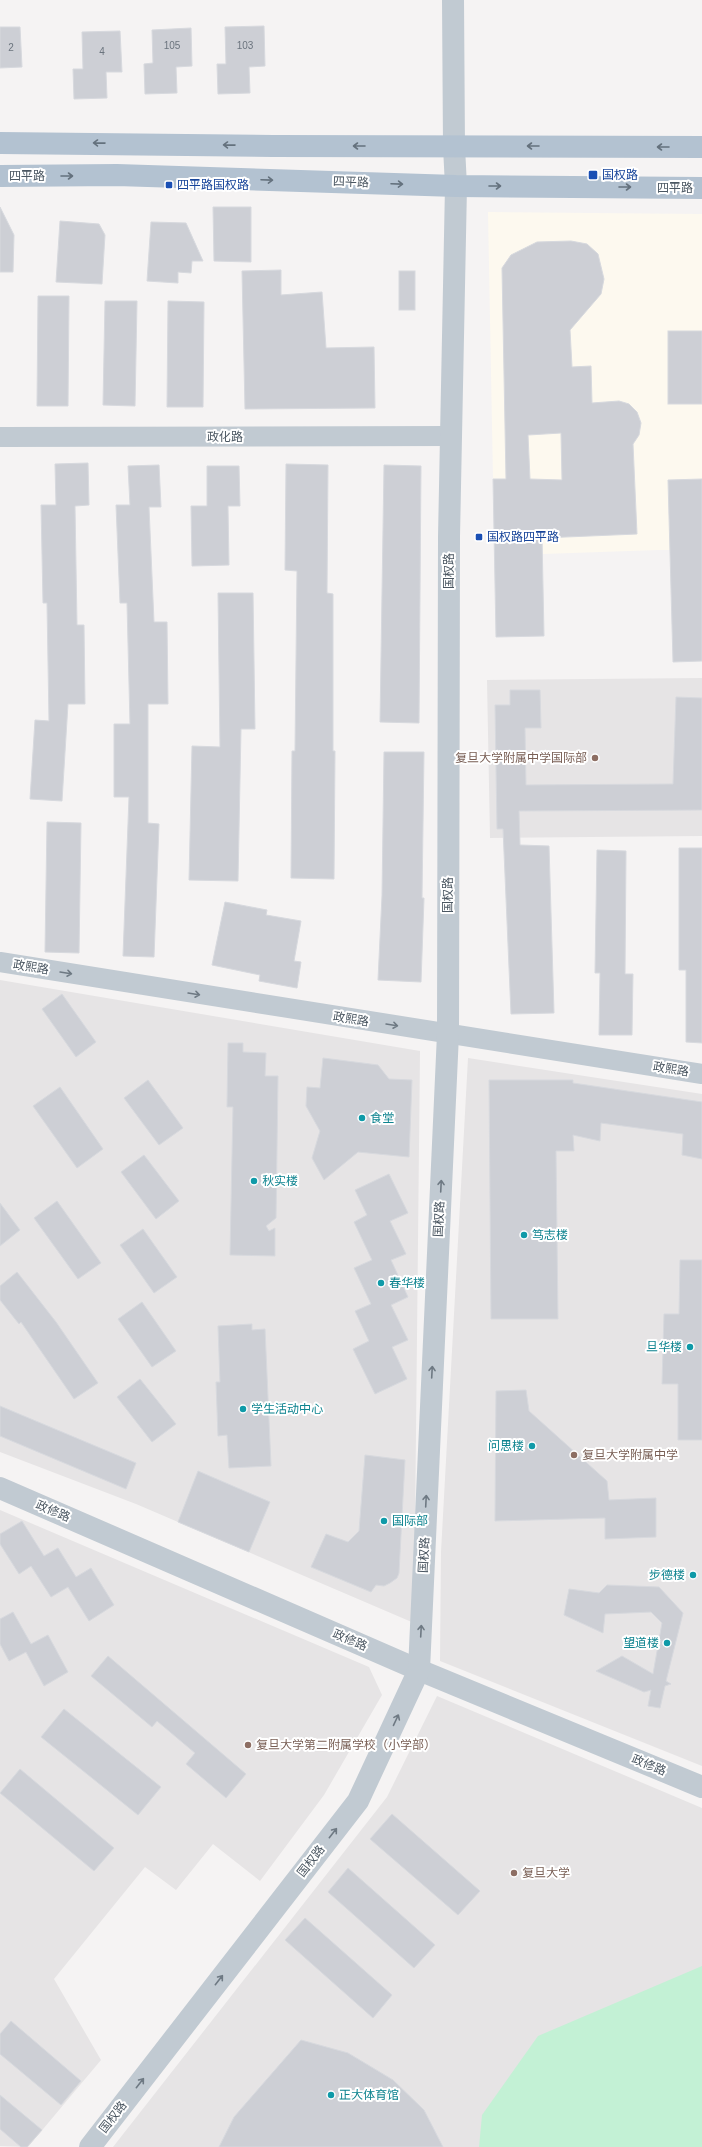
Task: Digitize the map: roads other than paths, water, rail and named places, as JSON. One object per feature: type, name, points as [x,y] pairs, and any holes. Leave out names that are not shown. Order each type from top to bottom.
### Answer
[{"type":"main road","points":[[0,143],[454,147],[702,147]]},
{"type":"main road","name":"四平路","points":[[0,176],[117,175],[456,186],[702,188]]},
{"type":"street","points":[[453,0],[454,147]]},
{"type":"street","name":"国权路","points":[[90,2147],[358,1801],[419,1670],[448,1034],[449,544],[456,186],[454,147]]},
{"type":"street","name":"政化路","points":[[0,437],[451,436]]},
{"type":"street","name":"政熙路","points":[[0,962],[702,1074]]},
{"type":"street","name":"政修路","points":[[0,1488],[419,1670],[702,1787]]},
{"type":"place","name":"国权路","points":[[593,175]]},
{"type":"place","name":"四平路国权路","points":[[169,185]]},
{"type":"place","name":"国权路四平路","points":[[479,537]]},
{"type":"place","name":"复旦大学附属中学国际部","points":[[595,758]]},
{"type":"place","name":"食堂","points":[[362,1118]]},
{"type":"place","name":"秋实楼","points":[[254,1181]]},
{"type":"place","name":"笃志楼","points":[[524,1235]]},
{"type":"place","name":"春华楼","points":[[381,1283]]},
{"type":"place","name":"旦华楼","points":[[690,1347]]},
{"type":"place","name":"学生活动中心","points":[[243,1409]]},
{"type":"place","name":"问思楼","points":[[532,1446]]},
{"type":"place","name":"复旦大学附属中学","points":[[574,1455]]},
{"type":"place","name":"国际部","points":[[384,1521]]},
{"type":"place","name":"步德楼","points":[[693,1575]]},
{"type":"place","name":"望道楼","points":[[667,1643]]},
{"type":"place","name":"复旦大学第二附属学校（小学部）","points":[[248,1745]]},
{"type":"place","name":"复旦大学","points":[[514,1873]]},
{"type":"place","name":"正大体育馆","points":[[331,2095]]}]
